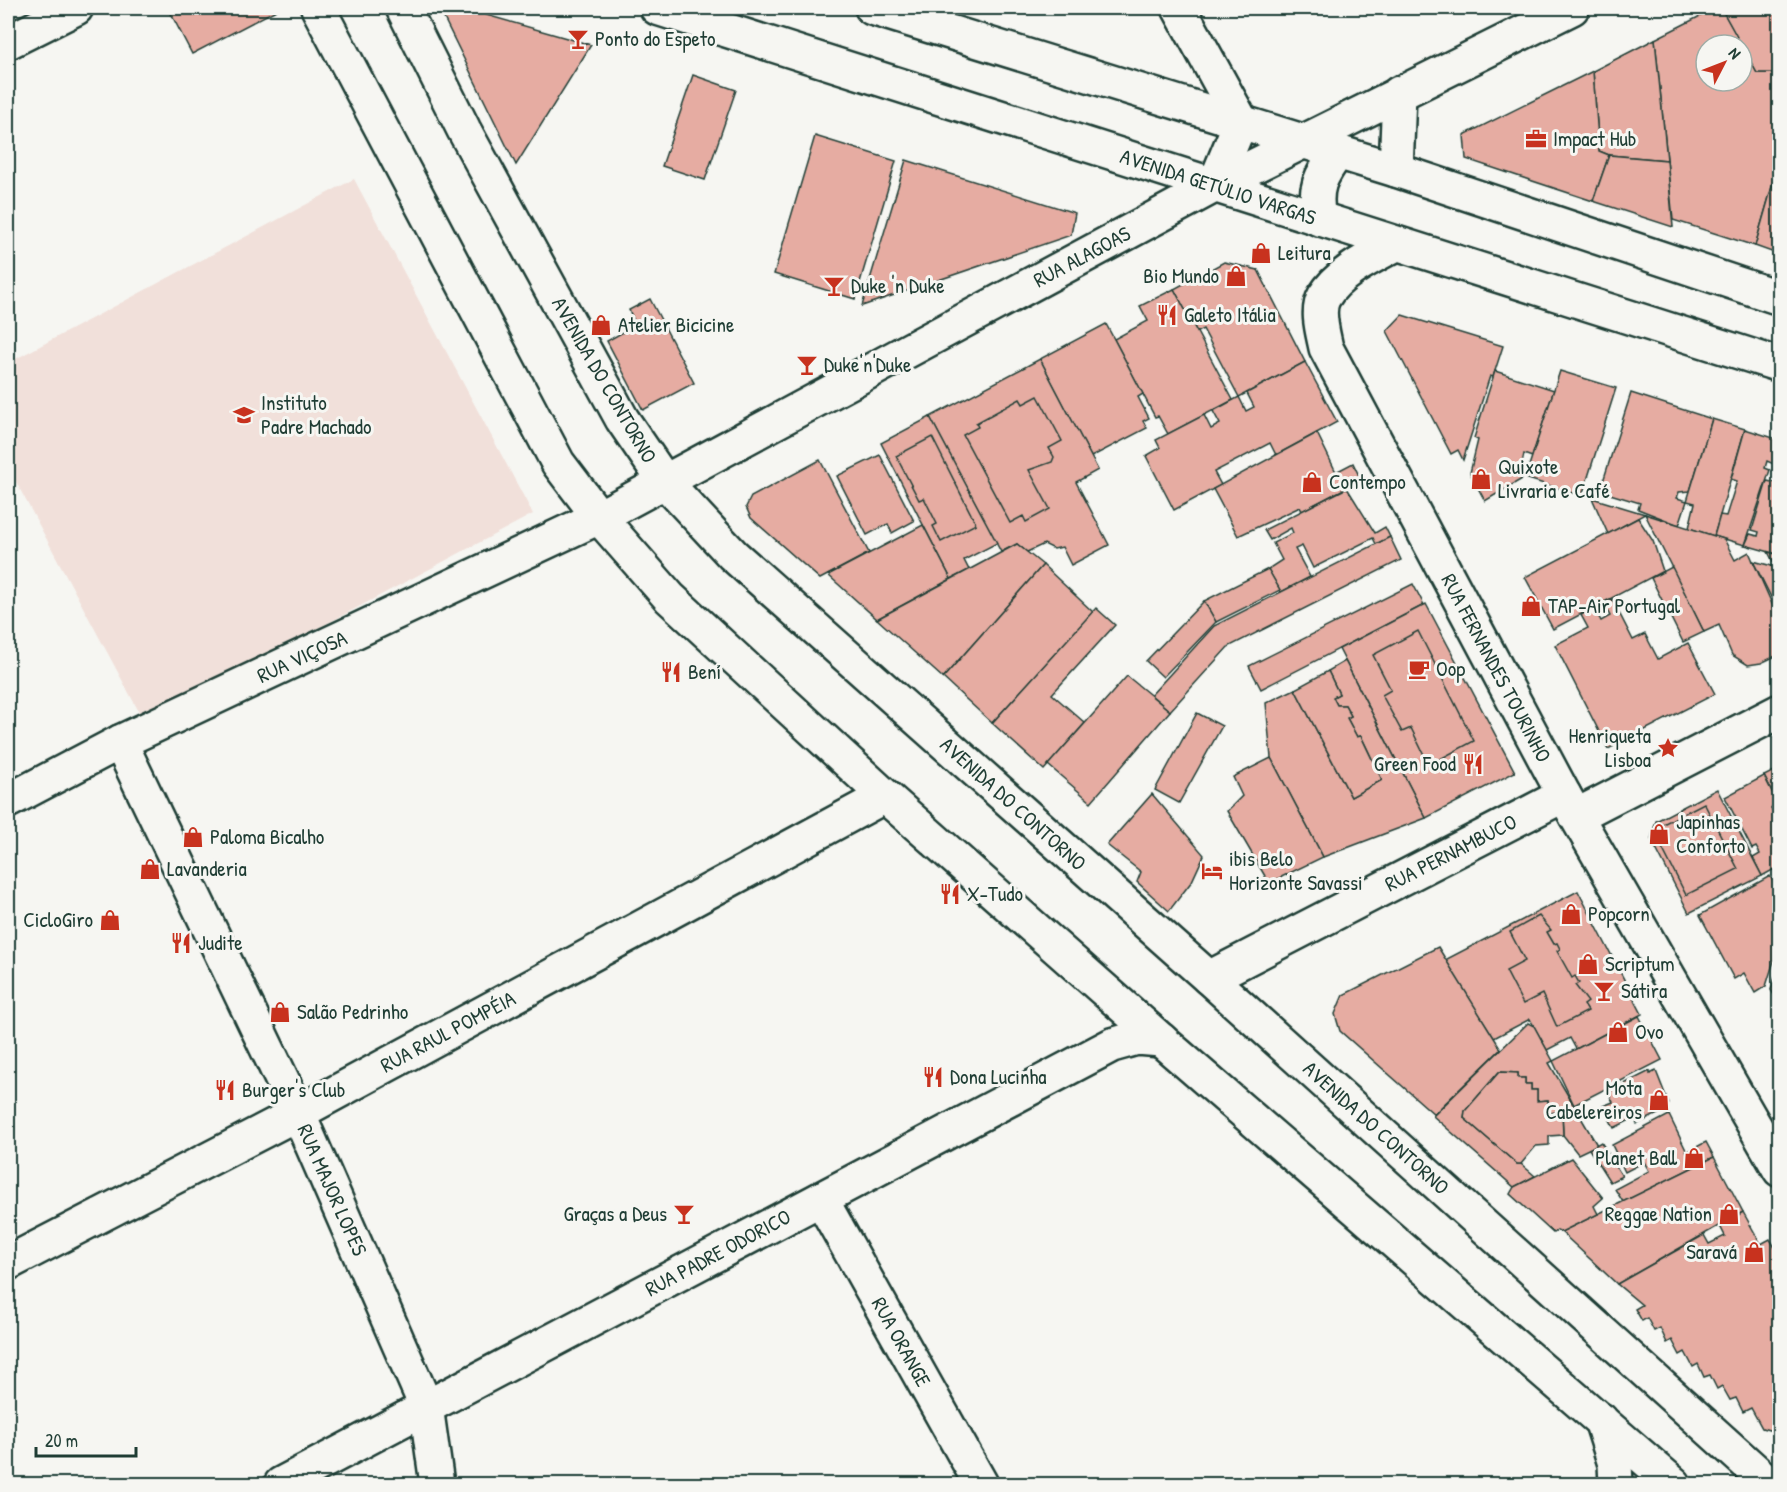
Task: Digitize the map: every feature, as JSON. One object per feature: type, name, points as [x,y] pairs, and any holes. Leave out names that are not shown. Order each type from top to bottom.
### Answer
[{"type":"street","points":[[8,42],[76,8]]},
{"type":"street","points":[[318,8],[558,463],[598,517],[670,598],[885,796],[1161,1040],[1674,1485]]},
{"type":"street","name":"AVENIDA GETÚLIO VARGAS","points":[[657,8],[1779,365]]},
{"type":"street","points":[[872,8],[1396,170],[1779,298]]},
{"type":"street","points":[[1179,8],[1241,121]]},
{"type":"street","name":"RUA ALAGOAS","points":[[598,517],[1214,186],[1572,8]]},
{"type":"street","name":"AVENIDA DO CONTORNO","points":[[414,16],[464,130],[622,419],[665,483],[733,555],[1209,978],[1765,1479]]},
{"type":"street","points":[[1396,170],[1399,93]]},
{"type":"street","points":[[1214,186],[1241,121]]},
{"type":"street","points":[[1319,219],[1315,200],[1319,182],[1338,152]]},
{"type":"street","name":"RUA FERNANDES TOURINHO","points":[[1396,244],[1354,266],[1323,298],[1320,318],[1326,348],[1570,805],[1779,1170]]},
{"type":"street","name":"RUA VIÇOSA","points":[[8,801],[120,742],[598,517]]},
{"type":"street","name":"RUA PERNAMBUCO","points":[[1209,978],[1570,805],[1779,711]]},
{"type":"street","name":"RUA MAJOR LOPES","points":[[120,742],[298,1113],[426,1406],[439,1476]]},
{"type":"street","name":"RUA RAUL POMPÉIA","points":[[8,1263],[298,1113],[885,796]]},
{"type":"street","name":"RUA PADRE ODORICO","points":[[281,1485],[426,1406],[1112,1045],[1137,1038],[1161,1040]]},
{"type":"street","name":"RUA ORANGE","points":[[821,1199],[981,1485]]},
{"type":"street","points":[[1600,1419],[1615,1464],[1616,1485]]},
{"type":"shaded area","name":"Instituto Padre Machado","points":[[354,179],[533,514],[144,721],[8,467],[8,363]]},
{"type":"building","points":[[168,8],[280,8],[192,54]]},
{"type":"building","points":[[439,8],[462,8],[591,45],[516,165]]},
{"type":"building","points":[[1716,8],[1721,8],[1735,33],[1694,33],[1694,93],[1754,93],[1754,67],[1757,73],[1780,73],[1780,159],[1755,246],[1673,220],[1655,39]]},
{"type":"building","points":[[1721,8],[1780,8],[1780,73],[1757,73],[1754,68],[1754,33],[1735,33]]},
{"type":"building","points":[[1655,39],[1667,160],[1609,155],[1599,151],[1593,71]]},
{"type":"building","points":[[1593,71],[1599,151],[1609,155],[1593,201],[1466,159],[1464,135]]},
{"type":"building","points":[[693,75],[736,90],[705,180],[662,166]]},
{"type":"building","points":[[815,136],[896,161],[855,299],[774,274]]},
{"type":"building","points":[[1609,155],[1667,160],[1673,227],[1593,201]]},
{"type":"building","points":[[1780,159],[1780,255],[1755,246]]},
{"type":"building","points":[[906,160],[1075,213],[1071,235],[862,306]]},
{"type":"building","points":[[1224,262],[1258,270],[1305,362],[1239,397],[1203,329],[1197,332],[1174,289]]},
{"type":"building","points":[[1174,289],[1233,400],[1168,434],[1158,416],[1155,417],[1114,339],[1148,321],[1140,306]]},
{"type":"building","points":[[650,299],[694,383],[643,410],[607,341],[636,325],[629,310]]},
{"type":"building","points":[[1402,315],[1503,346],[1493,377],[1490,376],[1463,460],[1458,450],[1451,454],[1387,331]]},
{"type":"building","points":[[1106,324],[1143,394],[1138,397],[1149,418],[1143,421],[1147,428],[1091,457],[1040,359]]},
{"type":"building","points":[[1040,359],[1098,470],[1076,482],[1109,545],[1071,565],[1062,547],[1054,549],[1044,544],[1027,552],[1017,544],[1001,552],[930,417]]},
{"type":"building","points":[[1305,362],[1337,422],[1276,455],[1270,443],[1214,472],[1221,485],[1174,510],[1146,456],[1160,448],[1156,440],[1204,415],[1211,429],[1220,424],[1213,411],[1239,397],[1246,411],[1254,407],[1247,393]]},
{"type":"building","points":[[1495,371],[1554,390],[1532,457],[1524,454],[1521,468],[1522,479],[1485,501],[1470,473],[1478,440],[1474,438]]},
{"type":"building","points":[[1560,371],[1616,388],[1582,496],[1525,478]]},
{"type":"building","points":[[1631,393],[1712,419],[1690,491],[1679,492],[1677,498],[1687,501],[1679,525],[1638,509],[1640,503],[1600,491]]},
{"type":"building","points":[[1038,396],[1062,441],[1049,448],[1054,457],[1052,462],[1029,470],[1050,509],[1026,522],[1023,516],[1010,523],[963,435],[978,427],[976,423],[1020,399],[1023,404]]},
{"type":"building","points":[[930,417],[997,543],[964,560],[969,570],[951,579],[881,443]]},
{"type":"building","points":[[1712,419],[1745,429],[1714,536],[1689,528],[1695,503],[1687,501]]},
{"type":"building","points":[[1745,429],[1780,440],[1780,452],[1776,465],[1767,461],[1765,468],[1770,470],[1745,545],[1714,536],[1720,515],[1726,516],[1737,481],[1731,479]]},
{"type":"building","points":[[1317,433],[1336,472],[1353,463],[1361,480],[1302,511],[1300,507],[1238,536],[1213,489]]},
{"type":"building","points":[[932,437],[976,524],[941,542],[933,526],[937,524],[924,498],[919,500],[896,456]]},
{"type":"building","points":[[880,455],[914,521],[892,533],[888,524],[867,535],[837,476]]},
{"type":"building","points":[[820,460],[869,553],[820,579],[751,518],[746,507],[751,497]]},
{"type":"building","points":[[1780,475],[1780,555],[1745,545],[1750,534],[1758,536],[1759,532],[1752,530],[1767,481],[1776,483]]},
{"type":"building","points":[[1347,488],[1375,533],[1385,527],[1390,537],[1376,544],[1373,538],[1313,568],[1302,546],[1295,549],[1310,577],[1281,592],[1268,569],[1282,560],[1273,543],[1293,533],[1291,528],[1270,540],[1264,530]]},
{"type":"building","points":[[1592,498],[1645,514],[1608,534]]},
{"type":"building","points":[[1645,514],[1724,539],[1735,560],[1749,552],[1780,622],[1780,654],[1761,663],[1748,665],[1732,655],[1719,625],[1704,632]]},
{"type":"building","points":[[1638,518],[1653,541],[1663,571],[1553,629],[1525,577]]},
{"type":"building","points":[[923,525],[951,579],[877,619],[828,575]]},
{"type":"building","points":[[1390,537],[1401,560],[1228,647],[1170,711],[1151,695],[1214,626]]},
{"type":"building","points":[[1017,544],[1043,565],[943,678],[877,619]]},
{"type":"building","points":[[1768,552],[1780,555],[1780,615],[1753,561],[1776,567]]},
{"type":"building","points":[[1043,565],[1093,612],[992,723],[943,678]]},
{"type":"building","points":[[1672,567],[1704,632],[1683,642],[1651,578]]},
{"type":"building","points":[[1268,569],[1280,590],[1216,622],[1204,601]]},
{"type":"building","points":[[1413,584],[1424,605],[1261,689],[1249,666]]},
{"type":"building","points":[[1612,599],[1633,640],[1645,634],[1658,659],[1688,643],[1715,694],[1608,749],[1555,645],[1588,628],[1581,615],[1594,608],[1601,621],[1610,616],[1603,603]]},
{"type":"building","points":[[1204,601],[1216,622],[1163,677],[1146,661]]},
{"type":"building","points":[[1426,604],[1515,772],[1426,818],[1339,649]]},
{"type":"building","points":[[1096,608],[1115,625],[1052,694],[1085,723],[1044,770],[992,723]]},
{"type":"building","points":[[1418,631],[1474,741],[1429,765],[1411,728],[1402,732],[1382,695],[1391,690],[1373,655]]},
{"type":"building","points":[[1345,661],[1426,818],[1323,857],[1271,758],[1266,703],[1295,689],[1351,797],[1382,780],[1361,736],[1357,737],[1347,718],[1351,716],[1345,705],[1337,705],[1333,697],[1339,694],[1328,671]]},
{"type":"building","points":[[1328,671],[1339,694],[1333,697],[1337,705],[1345,705],[1351,716],[1347,718],[1357,737],[1361,736],[1382,780],[1351,797],[1295,689]]},
{"type":"building","points":[[1127,676],[1170,711],[1091,802],[1048,765]]},
{"type":"building","points":[[1197,713],[1222,726],[1179,803],[1155,790]]},
{"type":"building","points":[[1271,758],[1323,857],[1269,883],[1227,811],[1242,796],[1233,777]]},
{"type":"building","points":[[1780,768],[1780,803],[1778,804],[1764,776]]},
{"type":"building","points":[[1764,776],[1778,804],[1771,808],[1780,824],[1780,866],[1762,876],[1753,858],[1760,854],[1756,847],[1752,849],[1725,797]]},
{"type":"building","points":[[1717,789],[1762,876],[1689,913],[1651,839],[1656,821]]},
{"type":"building","points":[[1152,794],[1204,855],[1192,881],[1169,911],[1137,882],[1141,872],[1107,845]]},
{"type":"building","points":[[1704,803],[1738,869],[1686,895],[1657,838],[1661,825]]},
{"type":"building","points":[[1770,876],[1780,894],[1780,942],[1766,986],[1755,993],[1744,973],[1734,979],[1700,915]]},
{"type":"building","points":[[1578,891],[1642,1014],[1576,1049],[1570,1038],[1547,1050],[1530,1019],[1494,1038],[1445,960]]},
{"type":"building","points":[[1539,916],[1551,930],[1547,932],[1554,944],[1557,943],[1560,949],[1557,951],[1572,978],[1575,976],[1579,983],[1575,985],[1588,1002],[1584,1005],[1588,1011],[1557,1027],[1542,994],[1523,1004],[1506,971],[1525,961],[1510,932]]},
{"type":"building","points":[[1438,947],[1501,1049],[1434,1114],[1340,1031],[1335,1014],[1343,995]]},
{"type":"building","points":[[1780,962],[1780,1005],[1771,990]]},
{"type":"building","points":[[1639,1016],[1662,1060],[1574,1105],[1553,1061]]},
{"type":"building","points":[[1528,1023],[1534,1026],[1553,1061],[1549,1063],[1597,1145],[1578,1154],[1563,1135],[1562,1112],[1548,1113],[1548,1100],[1537,1101],[1537,1090],[1531,1090],[1531,1084],[1525,1084],[1525,1078],[1518,1078],[1518,1073],[1499,1072],[1465,1111],[1464,1118],[1517,1164],[1521,1164],[1535,1176],[1514,1187],[1433,1116]]},
{"type":"building","points":[[1650,1071],[1650,1074],[1656,1071],[1669,1104],[1656,1111],[1658,1114],[1637,1124],[1634,1118],[1614,1128],[1603,1106],[1613,1102],[1608,1092]]},
{"type":"building","points":[[1499,1072],[1518,1073],[1518,1078],[1525,1078],[1525,1084],[1531,1084],[1531,1090],[1537,1090],[1537,1101],[1548,1100],[1548,1113],[1562,1112],[1563,1135],[1549,1136],[1549,1145],[1536,1146],[1521,1164],[1517,1164],[1464,1118],[1465,1111]]},
{"type":"building","points":[[1669,1115],[1687,1152],[1706,1142],[1714,1157],[1623,1202],[1615,1189],[1649,1171],[1644,1162],[1625,1172],[1612,1145]]},
{"type":"building","points":[[1601,1142],[1622,1176],[1610,1182],[1589,1149]]},
{"type":"building","points":[[1714,1157],[1743,1212],[1617,1284],[1561,1232]]},
{"type":"building","points":[[1571,1158],[1603,1198],[1594,1206],[1598,1214],[1561,1232],[1557,1230],[1553,1233],[1510,1194],[1514,1187]]},
{"type":"building","points":[[1743,1212],[1761,1244],[1770,1239],[1780,1256],[1780,1431],[1776,1432],[1762,1428],[1751,1408],[1743,1412],[1736,1398],[1730,1400],[1722,1386],[1717,1389],[1710,1375],[1704,1377],[1698,1364],[1693,1367],[1685,1352],[1680,1355],[1672,1340],[1667,1343],[1660,1328],[1654,1331],[1647,1318],[1642,1321],[1635,1309],[1642,1305],[1617,1284],[1704,1235],[1709,1244],[1725,1236],[1720,1226]]},
{"type":"place","name":"Ponto do Espeto","points":[[578,39]]},
{"type":"place","name":"Impact Hub","points":[[1536,139]]},
{"type":"place","name":"Leitura","points":[[1261,253]]},
{"type":"place","name":"Bio Mundo","points":[[1236,276]]},
{"type":"place","name":"Duke 'n Duke","points":[[834,286]]},
{"type":"place","name":"Galeto Itália","points":[[1167,315]]},
{"type":"place","name":"Atelier Bicicine","points":[[601,325]]},
{"type":"place","name":"Duke'n'Duke","points":[[807,365]]},
{"type":"place","name":"Instituto Padre Machado","points":[[244,415]]},
{"type":"place","name":"Quixote Livraria e Café","points":[[1481,479]]},
{"type":"place","name":"Contempo","points":[[1312,482]]},
{"type":"place","name":"TAP-Air Portugal","points":[[1531,606]]},
{"type":"place","name":"Oop","points":[[1419,669]]},
{"type":"place","name":"Bení","points":[[671,672]]},
{"type":"place","name":"Henriqueta Lisboa","points":[[1668,748]]},
{"type":"place","name":"Green Food","points":[[1473,764]]},
{"type":"place","name":"Japinhas Conforto","points":[[1659,834]]},
{"type":"place","name":"Paloma Bicalho","points":[[193,837]]},
{"type":"place","name":"Lavanderia","points":[[150,869]]},
{"type":"place","name":"ibis Belo Horizonte Savassi","points":[[1212,871]]},
{"type":"place","name":"X-Tudo","points":[[950,894]]},
{"type":"place","name":"Popcorn","points":[[1571,914]]},
{"type":"place","name":"CicloGiro","points":[[110,920]]},
{"type":"place","name":"Judite","points":[[181,943]]},
{"type":"place","name":"Scriptum","points":[[1588,964]]},
{"type":"place","name":"Sátira","points":[[1604,991]]},
{"type":"place","name":"Salão Pedrinho","points":[[280,1012]]},
{"type":"place","name":"Ovo","points":[[1618,1032]]},
{"type":"place","name":"Dona Lucinha","points":[[933,1077]]},
{"type":"place","name":"Burger's Club","points":[[225,1090]]},
{"type":"place","name":"Mota Cabelereiros","points":[[1659,1100]]},
{"type":"place","name":"Planet Ball","points":[[1694,1158]]},
{"type":"place","name":"Graças a Deus","points":[[684,1214]]},
{"type":"place","name":"Reggae Nation","points":[[1729,1214]]},
{"type":"place","name":"Saravá","points":[[1754,1252]]}]
